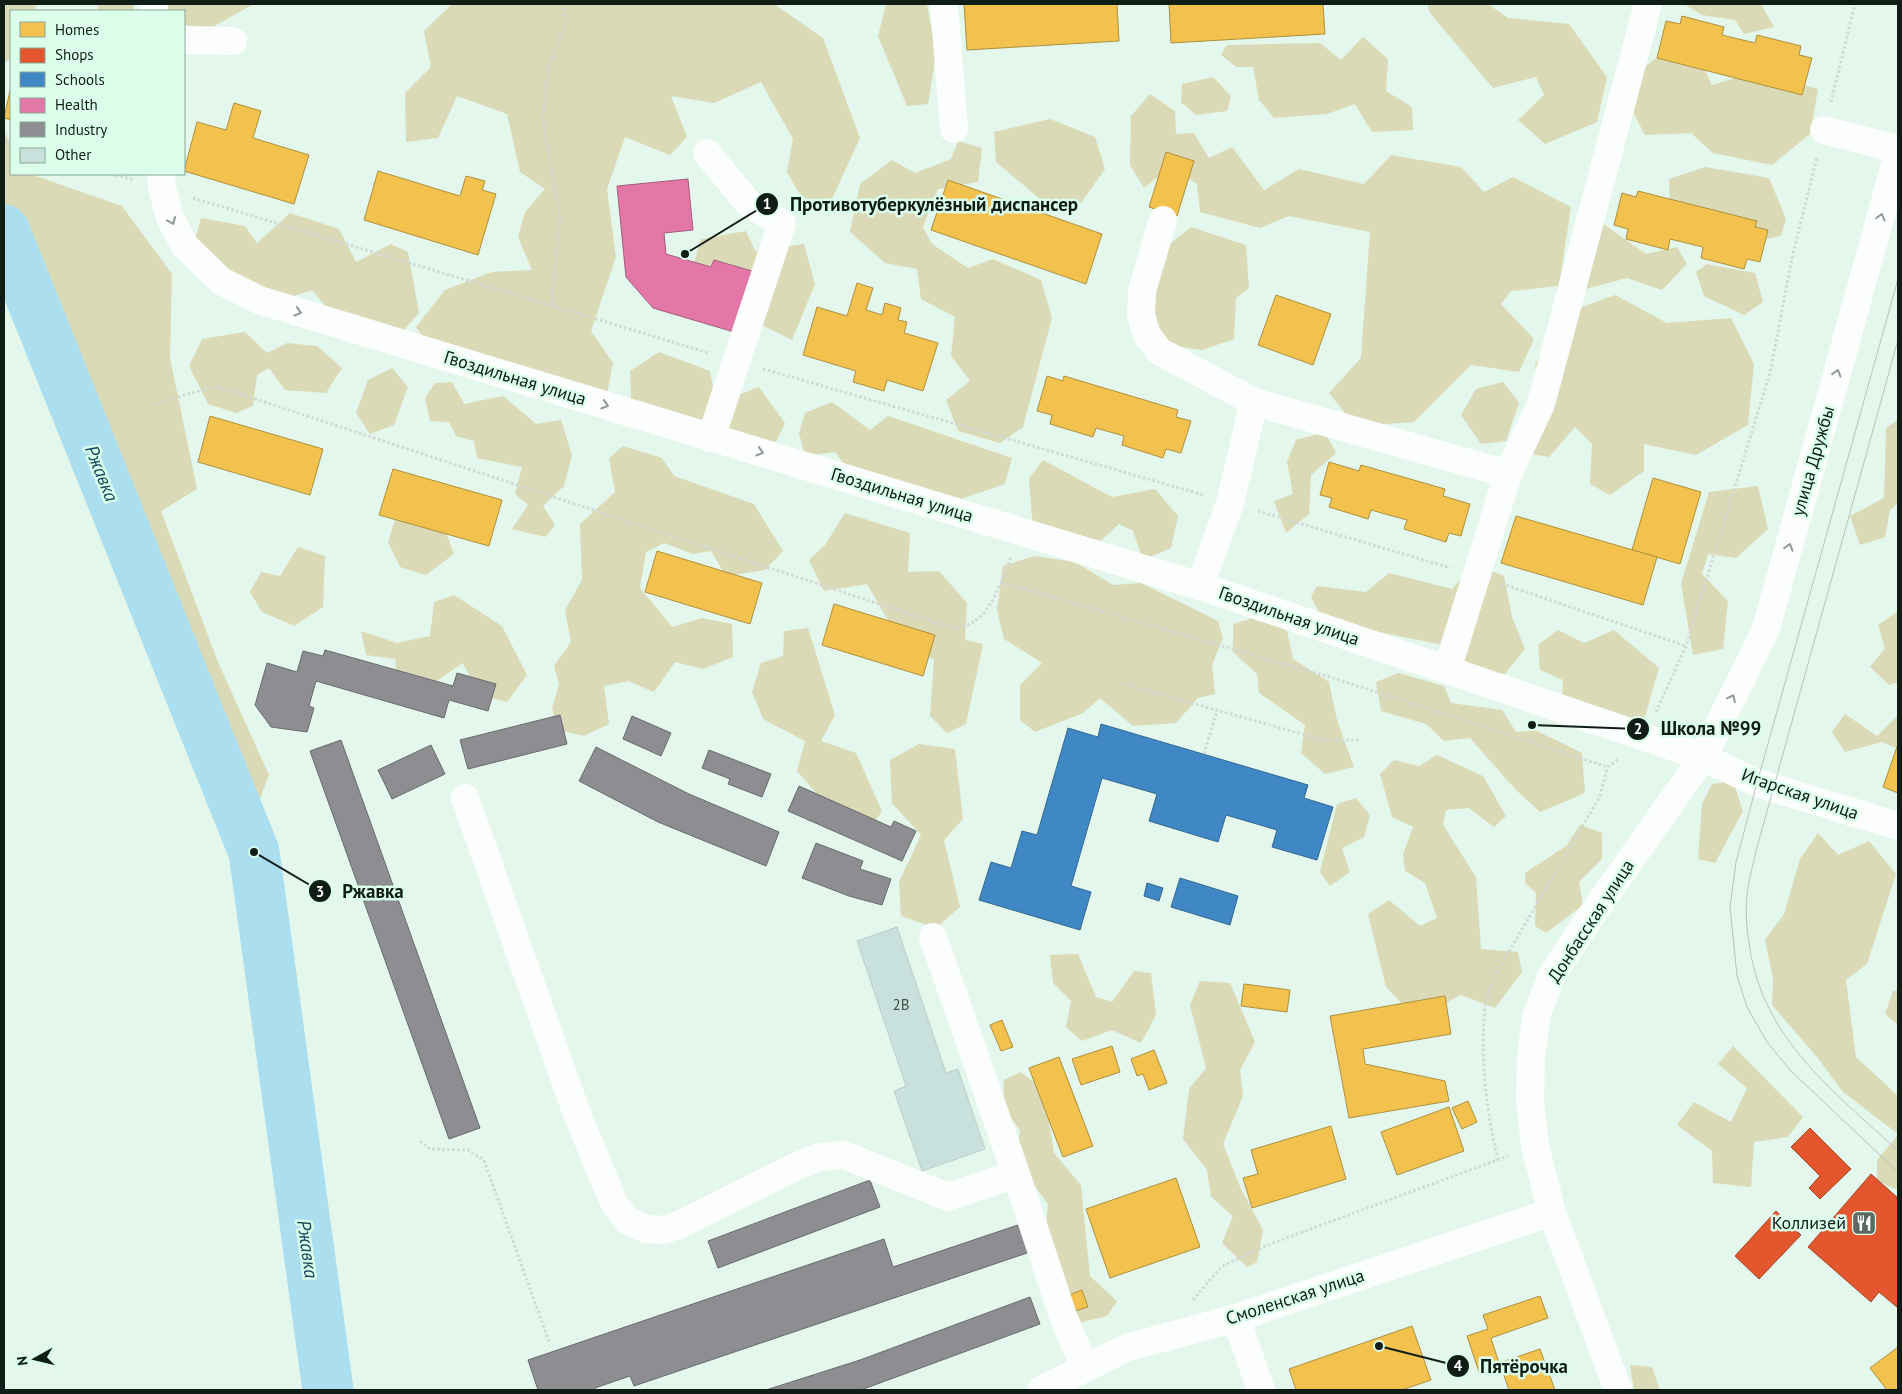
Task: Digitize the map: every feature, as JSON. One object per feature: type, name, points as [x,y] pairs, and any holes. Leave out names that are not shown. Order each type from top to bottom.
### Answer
[{"type":"street","points":[[944,4],[954,129]]},
{"type":"street","points":[[1447,670],[1508,474],[1541,404],[1648,4]]},
{"type":"street","points":[[185,40],[233,40]]},
{"type":"street","points":[[1824,130],[1898,149]]},
{"type":"street","points":[[707,153],[748,203],[782,223],[712,438]]},
{"type":"street","name":"улица Дружбы","points":[[1703,757],[1766,629],[1898,154]]},
{"type":"street","name":"Гвоздильная улица","points":[[162,181],[170,218],[185,246],[220,281],[258,300],[1200,586],[1703,757]]},
{"type":"street","points":[[1164,220],[1142,291],[1141,315],[1147,335],[1159,351],[1254,402],[1508,474]]},
{"type":"street","points":[[1200,586],[1230,503],[1254,402]]},
{"type":"street","name":"Игарская улица","points":[[1703,757],[1757,782],[1898,826]]},
{"type":"street","name":"Донбасская улица","points":[[1618,1390],[1552,1212],[1535,1146],[1530,1101],[1531,1058],[1536,1016],[1552,976],[1586,923],[1703,757]]},
{"type":"street","points":[[465,798],[577,1114],[614,1203],[628,1221],[646,1229],[663,1230],[681,1224],[801,1164],[820,1157],[844,1155],[948,1198],[1016,1174]]},
{"type":"street","points":[[933,937],[1016,1174],[1063,1316],[1086,1368]]},
{"type":"street","name":"Смоленская улица","points":[[1041,1390],[1126,1348],[1236,1318],[1552,1212]]},
{"type":"street","points":[[1236,1318],[1262,1390]]},
{"type":"path","points":[[551,305],[560,218],[543,122],[548,68],[566,23],[563,4]]},
{"type":"path","points":[[1498,1160],[1493,1139],[1483,1062],[1486,1005],[1494,977],[1599,798],[1608,767],[1645,738],[1686,646],[1770,373],[1792,258],[1855,4]]},
{"type":"path","points":[[118,175],[162,181],[551,305],[738,362],[1476,575],[1686,646]]},
{"type":"path","points":[[154,404],[216,386],[955,629],[970,624],[984,614],[1001,582],[1022,532]]},
{"type":"path","points":[[1001,582],[1336,679],[1608,767]]},
{"type":"path","points":[[1124,684],[1323,740],[1359,740]]},
{"type":"path","points":[[1204,754],[1217,710]]},
{"type":"path","points":[[420,1142],[430,1149],[468,1150],[484,1160],[549,1342]]},
{"type":"path","points":[[1173,1335],[1196,1294],[1222,1266],[1270,1244],[1535,1146]]},
{"type":"green space","points":[[4,4],[36,4],[35,10],[10,10],[10,59],[4,63]]},
{"type":"green space","points":[[98,4],[133,4],[134,10],[97,10]]},
{"type":"green space","points":[[160,4],[254,4],[209,29],[185,25],[185,10],[165,10]]},
{"type":"green space","points":[[452,4],[774,4],[823,38],[860,138],[831,201],[802,198],[787,172],[793,139],[761,82],[714,103],[671,96],[687,137],[670,155],[625,137],[607,189],[616,257],[591,331],[613,363],[606,399],[429,345],[416,327],[445,290],[492,272],[532,270],[518,237],[525,212],[545,189],[520,172],[507,114],[457,96],[438,138],[406,142],[405,93],[431,67],[424,31]]},
{"type":"green space","points":[[886,4],[927,4],[936,55],[928,104],[907,106],[878,36]]},
{"type":"green space","points":[[1427,4],[1488,4],[1508,18],[1569,24],[1607,77],[1597,122],[1545,144],[1518,120],[1544,95],[1536,77],[1493,88],[1430,13]]},
{"type":"green space","points":[[1684,4],[1761,4],[1774,27],[1744,34],[1735,20],[1702,15]]},
{"type":"green space","points":[[1363,37],[1388,59],[1386,91],[1412,107],[1413,130],[1372,132],[1355,104],[1327,114],[1274,118],[1259,100],[1253,67],[1236,67],[1221,55],[1227,45],[1320,43],[1341,60]]},
{"type":"green space","points":[[1665,51],[1700,60],[1712,85],[1756,72],[1818,89],[1810,134],[1772,165],[1713,153],[1691,133],[1645,135],[1627,101],[1633,76]]},
{"type":"green space","points":[[1213,77],[1231,96],[1227,111],[1196,115],[1181,102],[1182,84]]},
{"type":"green space","points":[[1150,94],[1175,111],[1176,134],[1194,133],[1209,158],[1232,147],[1264,190],[1299,169],[1364,184],[1391,155],[1461,167],[1484,192],[1513,177],[1571,207],[1559,286],[1511,291],[1501,304],[1534,339],[1519,372],[1471,365],[1414,422],[1355,426],[1329,393],[1361,358],[1370,232],[1289,216],[1260,228],[1200,212],[1197,184],[1170,167],[1144,188],[1130,165],[1131,116]]},
{"type":"green space","points":[[1050,119],[1095,137],[1105,169],[1081,203],[1040,199],[996,162],[994,132]]},
{"type":"green space","points":[[4,131],[10,143],[10,175],[33,175],[122,206],[172,274],[170,358],[197,489],[161,511],[218,662],[269,775],[255,812],[233,810],[174,671],[80,433],[76,391],[41,340],[4,242]]},
{"type":"green space","points":[[958,141],[982,148],[978,182],[938,189],[923,227],[932,244],[968,268],[993,259],[1041,280],[1052,318],[1023,427],[1000,443],[958,431],[946,400],[970,381],[951,356],[955,317],[921,299],[917,269],[885,263],[850,232],[860,184],[892,160],[915,173],[951,159]]},
{"type":"green space","points":[[1705,167],[1769,178],[1786,219],[1781,236],[1735,245],[1670,218],[1669,179]]},
{"type":"green space","points":[[290,213],[339,229],[356,262],[391,244],[408,252],[419,313],[401,333],[348,334],[312,290],[265,306],[194,243],[201,218],[245,226],[257,243]]},
{"type":"green space","points":[[1602,223],[1646,254],[1677,247],[1687,264],[1662,290],[1627,278],[1586,289],[1571,266]]},
{"type":"green space","points":[[1191,227],[1246,245],[1249,288],[1236,298],[1234,339],[1202,350],[1162,344],[1147,305],[1165,248]]},
{"type":"green space","points":[[746,231],[755,251],[804,244],[815,284],[792,340],[726,307],[693,266],[701,239]]},
{"type":"green space","points":[[1707,264],[1755,273],[1763,302],[1744,315],[1704,296],[1696,272]]},
{"type":"green space","points":[[1615,295],[1667,323],[1731,318],[1754,364],[1748,425],[1696,455],[1644,444],[1644,471],[1610,495],[1590,484],[1592,444],[1575,427],[1549,457],[1531,454],[1550,415],[1535,365],[1560,315]]},
{"type":"green space","points":[[245,332],[267,353],[287,343],[317,346],[342,368],[326,393],[285,390],[269,368],[257,375],[253,406],[236,413],[208,404],[189,366],[202,339]]},
{"type":"green space","points":[[659,352],[710,371],[716,404],[759,387],[785,423],[774,446],[632,419],[630,371]]},
{"type":"green space","points":[[392,368],[408,387],[394,425],[370,434],[356,413],[368,380]]},
{"type":"green space","points":[[452,382],[464,404],[503,396],[536,424],[561,420],[572,455],[564,486],[543,506],[555,525],[545,537],[512,529],[528,505],[515,494],[522,467],[477,458],[474,441],[456,436],[449,422],[430,421],[425,398],[435,383]]},
{"type":"green space","points":[[1503,382],[1519,403],[1506,441],[1481,444],[1461,415],[1476,389]]},
{"type":"green space","points":[[832,402],[870,430],[888,416],[1012,458],[1005,484],[949,503],[851,473],[835,452],[805,456],[799,433],[805,413]]},
{"type":"green space","points":[[1898,420],[1898,503],[1890,510],[1885,537],[1860,545],[1850,516],[1884,498],[1886,428]]},
{"type":"green space","points":[[1325,432],[1336,453],[1311,475],[1309,514],[1286,533],[1274,501],[1293,494],[1287,462],[1296,440]]},
{"type":"green space","points":[[623,446],[662,458],[674,476],[754,504],[783,551],[765,570],[726,576],[711,551],[693,554],[664,543],[646,552],[640,588],[672,627],[702,618],[732,624],[733,657],[703,669],[675,662],[654,692],[628,681],[604,686],[609,724],[584,736],[559,730],[552,709],[559,684],[554,666],[571,642],[565,610],[582,580],[580,524],[615,492],[609,458]]},
{"type":"green space","points":[[1043,460],[1112,497],[1155,489],[1178,516],[1171,548],[1143,560],[1133,531],[1119,524],[1096,545],[1033,529],[1029,479]]},
{"type":"green space","points":[[1758,486],[1768,529],[1736,558],[1708,554],[1702,574],[1728,601],[1723,649],[1693,655],[1681,584],[1709,492]]},
{"type":"green space","points":[[398,510],[440,517],[454,554],[426,575],[400,567],[388,542]]},
{"type":"green space","points":[[845,513],[910,533],[908,572],[939,571],[967,603],[965,640],[983,644],[966,724],[947,733],[930,716],[934,659],[920,655],[893,629],[867,584],[824,591],[809,560],[825,545]]},
{"type":"green space","points":[[298,547],[325,556],[323,607],[294,626],[262,612],[250,592],[261,572],[280,576]]},
{"type":"green space","points":[[1034,556],[1075,562],[1113,585],[1141,583],[1218,621],[1223,638],[1212,665],[1215,694],[1198,698],[1176,723],[1133,726],[1100,698],[1083,713],[1035,732],[1020,720],[1020,685],[1042,663],[1004,639],[997,610],[1003,566]]},
{"type":"green space","points":[[1475,564],[1504,576],[1512,617],[1525,649],[1500,680],[1460,669],[1443,645],[1324,621],[1311,597],[1317,586],[1366,592],[1389,573],[1452,589]]},
{"type":"green space","points":[[454,595],[502,626],[527,675],[507,702],[479,695],[463,663],[422,691],[397,681],[395,659],[366,655],[361,631],[397,643],[430,636],[434,602]]},
{"type":"green space","points":[[1897,612],[1898,682],[1889,685],[1870,667],[1885,648],[1878,625]]},
{"type":"green space","points":[[1266,614],[1286,626],[1293,659],[1329,682],[1337,720],[1354,767],[1325,774],[1301,753],[1305,725],[1259,693],[1257,674],[1233,652],[1233,624]]},
{"type":"green space","points":[[808,628],[835,715],[821,741],[856,753],[882,811],[871,827],[832,811],[797,771],[805,741],[763,719],[752,692],[761,663],[783,656],[784,631]]},
{"type":"green space","points":[[1558,630],[1584,643],[1614,630],[1659,668],[1642,727],[1561,719],[1563,680],[1540,670],[1538,645]]},
{"type":"green space","points":[[1399,673],[1444,686],[1451,703],[1502,710],[1516,732],[1535,730],[1582,753],[1585,793],[1540,812],[1515,789],[1470,738],[1444,741],[1426,724],[1381,711],[1376,682]]},
{"type":"green space","points":[[1845,714],[1877,736],[1898,715],[1898,749],[1882,742],[1845,752],[1832,732]]},
{"type":"green space","points":[[919,744],[955,749],[963,819],[944,840],[960,907],[936,928],[901,916],[899,882],[921,835],[892,803],[890,760]]},
{"type":"green space","points":[[1437,755],[1483,776],[1506,816],[1494,827],[1469,808],[1446,810],[1443,825],[1476,877],[1481,949],[1518,952],[1522,972],[1495,1008],[1461,995],[1416,1018],[1386,987],[1368,914],[1389,900],[1420,926],[1437,918],[1425,883],[1405,871],[1403,854],[1413,827],[1392,817],[1380,774],[1394,760],[1419,766]]},
{"type":"green space","points":[[1733,781],[1743,811],[1715,863],[1698,859],[1702,804],[1712,784]]},
{"type":"green space","points":[[1356,798],[1370,815],[1364,837],[1342,848],[1350,872],[1330,886],[1320,872],[1337,804]]},
{"type":"green space","points":[[1580,825],[1602,833],[1602,859],[1579,882],[1583,905],[1546,933],[1535,926],[1536,893],[1525,883],[1525,873],[1566,846]]},
{"type":"green space","points":[[1818,833],[1838,855],[1869,841],[1896,874],[1867,964],[1846,980],[1856,1057],[1898,1096],[1898,1134],[1843,1092],[1817,1057],[1772,1005],[1773,978],[1765,940],[1784,914],[1800,859]]},
{"type":"green space","points":[[1078,954],[1096,997],[1112,1002],[1134,971],[1151,973],[1156,1015],[1141,1043],[1112,1030],[1082,1041],[1066,1027],[1071,1001],[1053,983],[1050,955]]},
{"type":"green space","points":[[1200,981],[1230,983],[1255,1042],[1240,1070],[1243,1096],[1223,1144],[1241,1189],[1263,1230],[1257,1262],[1247,1267],[1222,1243],[1233,1216],[1211,1197],[1207,1170],[1183,1139],[1189,1089],[1206,1068],[1190,1005]]},
{"type":"green space","points":[[1898,990],[1898,1025],[1885,1014],[1893,991]]},
{"type":"green space","points":[[1733,1046],[1803,1117],[1788,1137],[1754,1142],[1751,1187],[1713,1183],[1712,1151],[1677,1125],[1694,1102],[1731,1122],[1747,1088],[1718,1064]]},
{"type":"green space","points":[[1021,1072],[1044,1090],[1054,1153],[1081,1185],[1090,1276],[1117,1301],[1107,1316],[1075,1324],[1044,1250],[1048,1204],[1025,1173],[1017,1150],[1020,1130],[1003,1108],[1004,1080]]},
{"type":"green space","points":[[1898,1135],[1898,1190],[1877,1181],[1877,1160]]},
{"type":"green space","points":[[1630,1365],[1652,1367],[1660,1390],[1634,1390]]},
{"type":"building: Homes","points":[[964,4],[1117,4],[1119,41],[967,50]]},
{"type":"building: Homes","points":[[1169,4],[1323,4],[1325,34],[1171,43]]},
{"type":"building: Homes","points":[[1682,16],[1724,27],[1722,35],[1755,43],[1757,35],[1801,46],[1799,55],[1812,58],[1802,95],[1657,58],[1666,21],[1680,24]]},
{"type":"building: Homes","points":[[10,91],[10,120],[4,118]]},
{"type":"building: Homes","points":[[234,103],[261,111],[253,138],[309,155],[294,204],[185,171],[197,122],[226,130]]},
{"type":"building: Homes","points":[[1166,152],[1194,161],[1177,216],[1149,207]]},
{"type":"building: Homes","points":[[378,171],[460,196],[466,176],[485,181],[482,190],[496,194],[478,255],[364,220]]},
{"type":"building: Homes","points":[[948,180],[1102,234],[1086,284],[931,230]]},
{"type":"building: Homes","points":[[1638,191],[1757,221],[1755,227],[1768,230],[1760,262],[1747,259],[1744,269],[1701,258],[1703,247],[1670,239],[1668,250],[1626,239],[1628,229],[1614,225],[1622,193],[1636,197]]},
{"type":"building: Homes","points":[[857,283],[873,288],[866,310],[882,315],[885,303],[901,308],[898,320],[907,322],[904,333],[938,343],[923,391],[887,380],[884,391],[853,382],[856,371],[803,355],[817,307],[847,316]]},
{"type":"building: Homes","points":[[1276,295],[1331,314],[1313,365],[1258,345]]},
{"type":"building: Homes","points":[[1047,376],[1063,381],[1064,376],[1178,410],[1176,417],[1191,421],[1181,453],[1166,449],[1163,458],[1122,445],[1124,436],[1096,428],[1093,437],[1050,424],[1052,415],[1037,411]]},
{"type":"building: Homes","points":[[210,416],[323,449],[310,495],[198,462]]},
{"type":"building: Homes","points":[[1329,462],[1359,471],[1361,465],[1445,489],[1443,496],[1470,504],[1461,536],[1449,533],[1446,542],[1404,529],[1407,520],[1371,510],[1368,519],[1329,507],[1332,498],[1320,495]]},
{"type":"building: Homes","points":[[393,469],[502,500],[489,546],[379,515]]},
{"type":"building: Homes","points":[[1653,478],[1701,492],[1680,564],[1632,550]]},
{"type":"building: Homes","points":[[1516,516],[1657,557],[1643,605],[1501,563]]},
{"type":"building: Homes","points":[[657,551],[762,583],[750,624],[645,592]]},
{"type":"building: Homes","points":[[834,604],[935,635],[923,676],[822,645]]},
{"type":"building: Homes","points":[[1898,744],[1898,793],[1883,787]]},
{"type":"building: Homes","points":[[1244,984],[1290,990],[1287,1012],[1241,1006]]},
{"type":"building: Homes","points":[[1445,996],[1451,1034],[1363,1049],[1365,1064],[1445,1081],[1449,1101],[1349,1118],[1330,1016]]},
{"type":"building: Homes","points":[[1002,1020],[1013,1047],[1001,1051],[990,1025]]},
{"type":"building: Homes","points":[[1112,1046],[1120,1072],[1081,1085],[1072,1059]]},
{"type":"building: Homes","points":[[1154,1050],[1167,1083],[1149,1090],[1143,1074],[1137,1076],[1131,1059]]},
{"type":"building: Homes","points":[[1059,1057],[1093,1146],[1063,1157],[1029,1068]]},
{"type":"building: Homes","points":[[1468,1101],[1477,1122],[1462,1129],[1452,1108]]},
{"type":"building: Homes","points":[[1449,1107],[1464,1151],[1397,1175],[1381,1132]]},
{"type":"building: Homes","points":[[1331,1126],[1346,1179],[1252,1208],[1243,1178],[1258,1174],[1251,1150]]},
{"type":"building: Homes","points":[[1176,1178],[1200,1247],[1110,1278],[1086,1209]]},
{"type":"building: Homes","points":[[1082,1290],[1088,1307],[1072,1312],[1067,1296]]},
{"type":"building: Homes","points":[[1540,1296],[1548,1318],[1491,1338],[1499,1363],[1540,1349],[1555,1390],[1509,1390],[1501,1367],[1480,1375],[1467,1336],[1488,1329],[1483,1315]]},
{"type":"building: Homes","points":[[1412,1326],[1431,1380],[1402,1390],[1296,1390],[1289,1369]]},
{"type":"building: Homes","points":[[1898,1347],[1898,1390],[1887,1390],[1870,1368]]},
{"type":"building: Shops","points":[[1810,1128],[1851,1169],[1820,1199],[1809,1188],[1820,1176],[1791,1147]]},
{"type":"building: Shops","name":"Коллизей","points":[[1871,1174],[1898,1198],[1898,1308],[1879,1292],[1871,1302],[1808,1247]]},
{"type":"building: Shops","points":[[1776,1211],[1801,1235],[1759,1279],[1735,1256]]},
{"type":"building: Schools","points":[[1101,724],[1308,785],[1304,798],[1333,807],[1317,860],[1272,847],[1277,830],[1226,815],[1218,842],[1149,821],[1157,794],[1102,778],[1071,886],[1091,892],[1080,930],[979,900],[991,862],[1011,868],[1022,831],[1037,835],[1068,728],[1098,737]]},
{"type":"building: Schools","points":[[1180,878],[1238,896],[1230,925],[1171,907]]},
{"type":"building: Schools","points":[[1147,883],[1163,888],[1159,901],[1144,896]]},
{"type":"building: Health","points":[[688,179],[693,230],[664,233],[666,254],[711,267],[714,260],[752,271],[734,332],[653,308],[626,277],[617,186]]},
{"type":"building: Industry","points":[[325,650],[453,686],[457,673],[496,684],[488,711],[449,700],[444,718],[316,681],[309,706],[314,708],[307,732],[271,727],[255,705],[267,663],[297,672],[303,651],[323,656]]},
{"type":"building: Industry","points":[[560,715],[567,744],[468,769],[460,740]]},
{"type":"building: Industry","points":[[632,716],[671,733],[661,756],[623,739]]},
{"type":"building: Industry","points":[[341,740],[480,1128],[449,1139],[310,751]]},
{"type":"building: Industry","points":[[431,745],[445,774],[392,799],[378,770]]},
{"type":"building: Industry","points":[[596,747],[689,794],[779,832],[766,866],[658,822],[579,781]]},
{"type":"building: Industry","points":[[709,750],[771,774],[762,797],[728,784],[730,779],[702,768]]},
{"type":"building: Industry","points":[[799,786],[891,827],[894,821],[916,831],[902,861],[788,811]]},
{"type":"building: Industry","points":[[816,843],[863,861],[860,869],[891,879],[882,905],[849,896],[802,878]]},
{"type":"building: Industry","points":[[870,1180],[880,1207],[718,1268],[708,1241]]},
{"type":"building: Industry","points":[[1021,1224],[1030,1252],[634,1386],[630,1376],[595,1388],[595,1390],[538,1390],[528,1360],[884,1239],[893,1267]]},
{"type":"building: Industry","points":[[1030,1297],[1040,1324],[869,1387],[860,1390],[766,1390],[860,1360]]},
{"type":"building: Other","points":[[897,927],[946,1073],[958,1069],[985,1149],[922,1171],[894,1091],[906,1086],[857,941]]},
{"type":"waterway","name":"Ржавка","points":[[4,230],[254,852],[328,1390]]},
{"type":"tram line","points":[[1898,279],[1757,783],[1736,862],[1730,907],[1737,976],[1747,1007],[1767,1042],[1791,1071],[1898,1172]]},
{"type":"tram line","points":[[1898,340],[1756,851],[1748,885],[1746,909],[1750,949],[1758,981],[1770,1011],[1786,1037],[1827,1085],[1898,1151]]},
{"type":"place","name":"Противотуберкулёзный диспансер","points":[[685,254]]},
{"type":"place","name":"Школа №99","points":[[1532,725]]},
{"type":"place","name":"Ржавка","points":[[254,852]]},
{"type":"place","name":"Коллизей","points":[[1864,1223]]},
{"type":"place","name":"Пятёрочка","points":[[1379,1346]]}]
